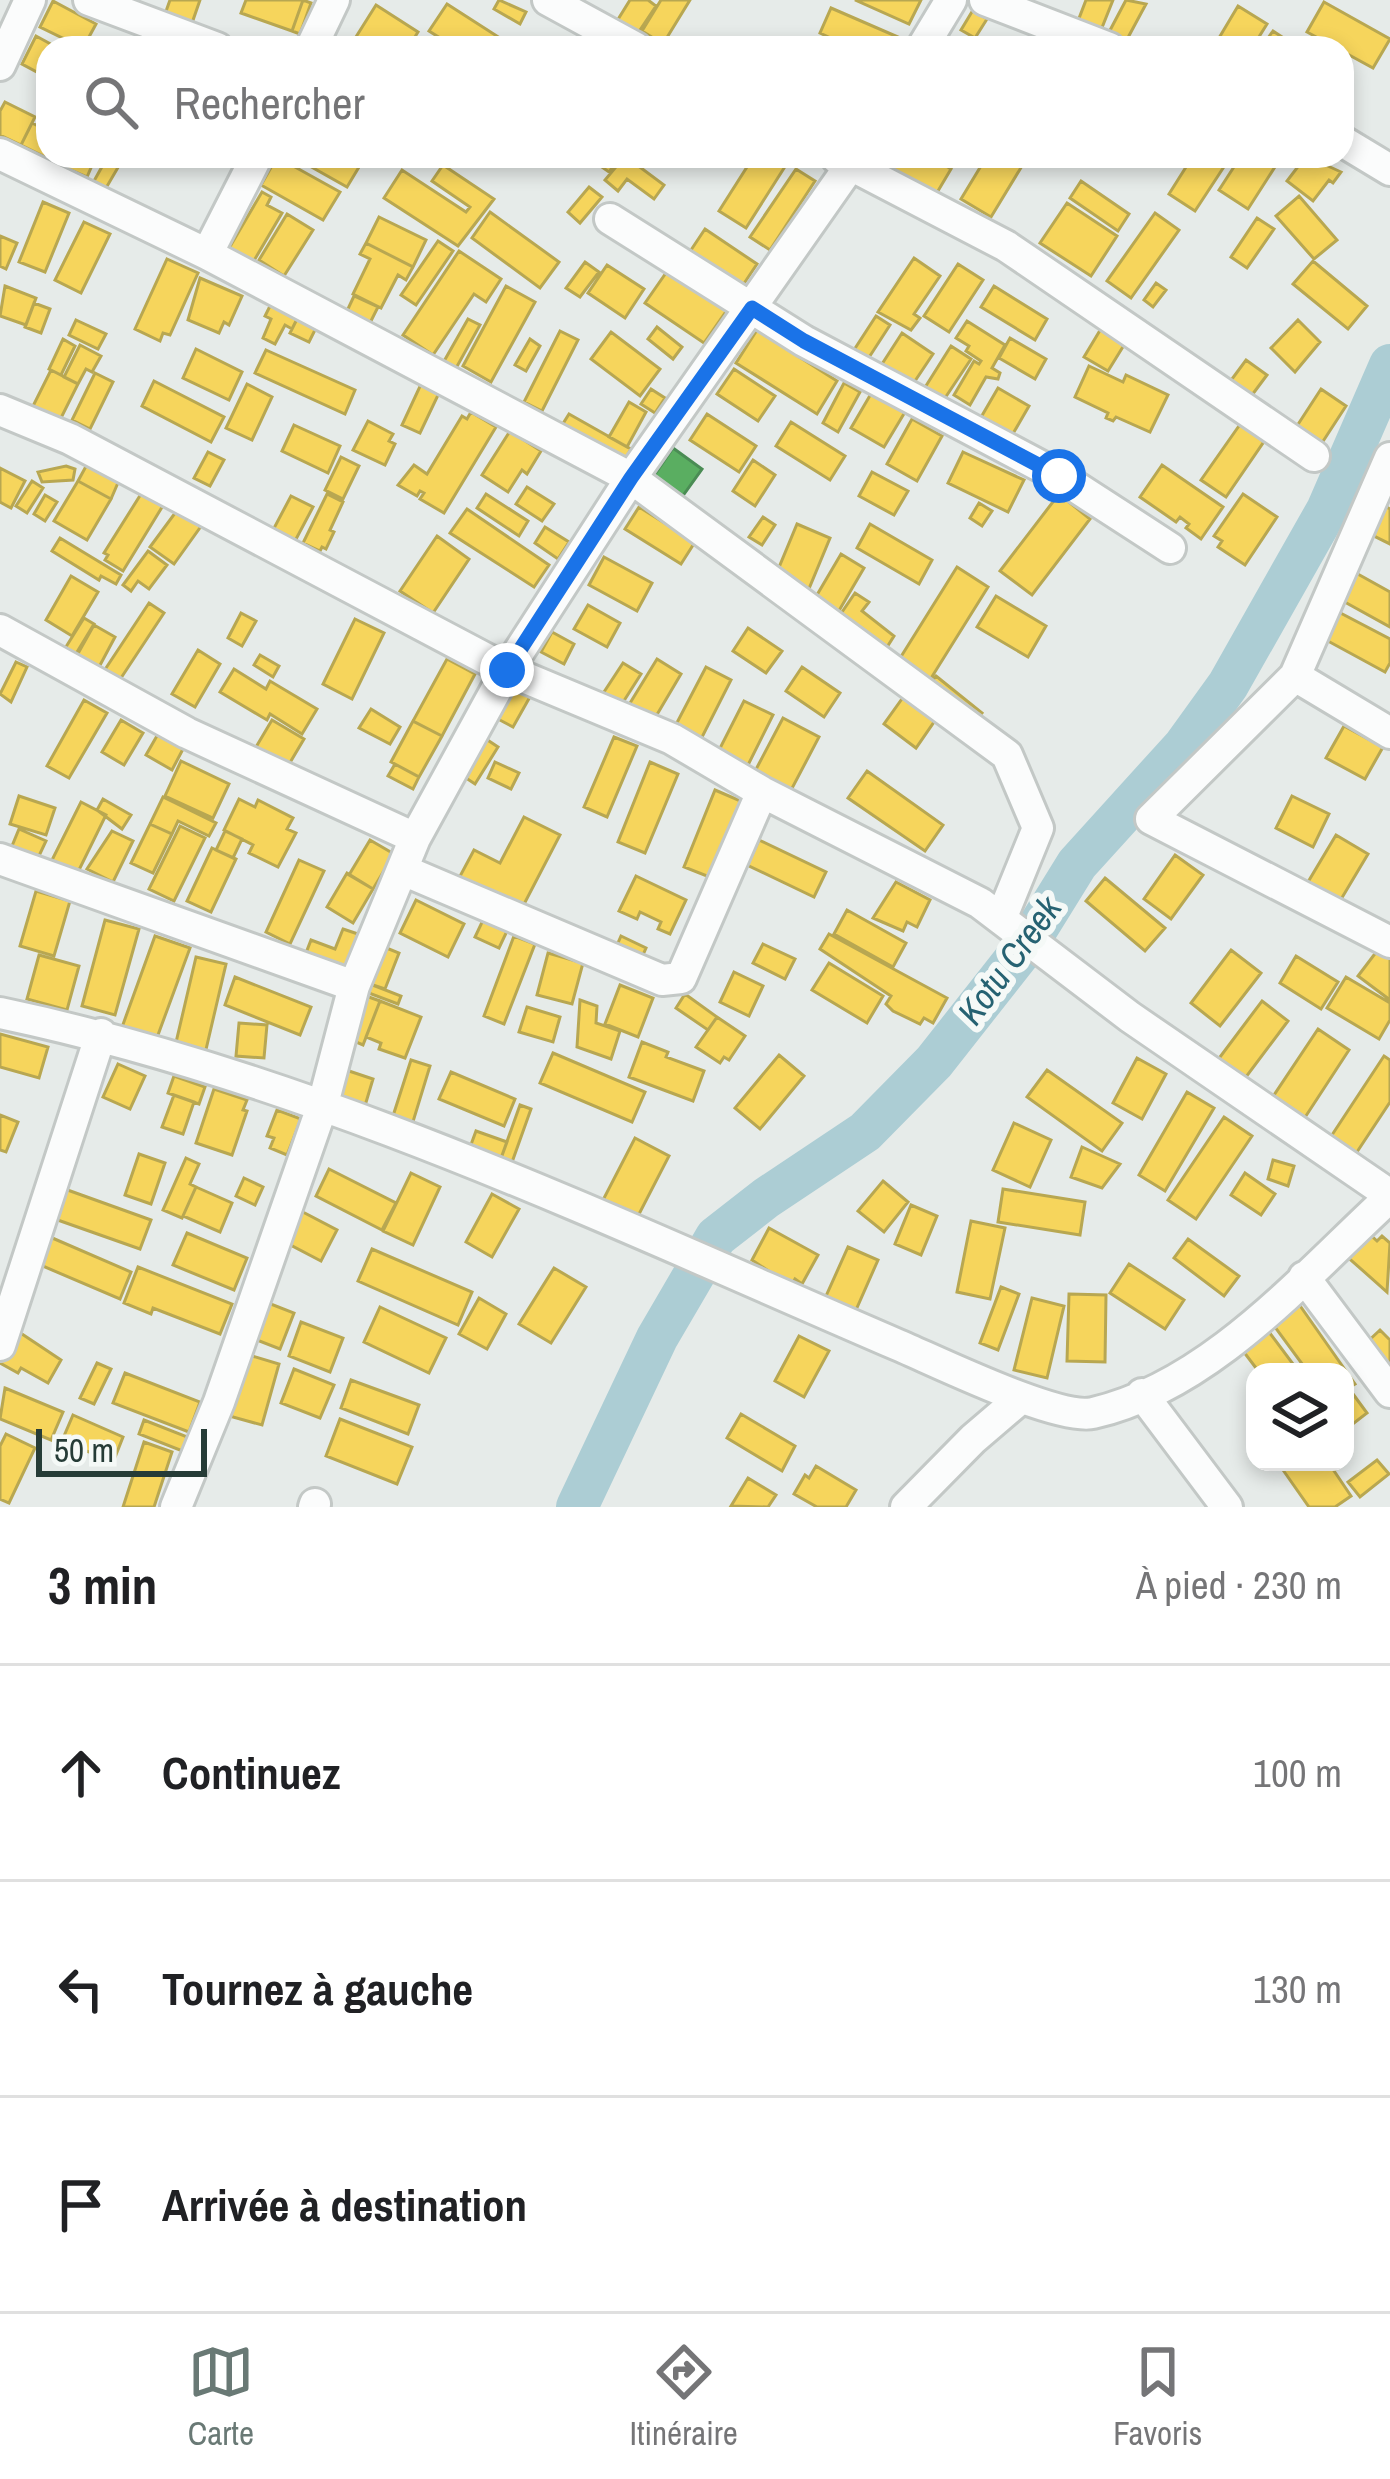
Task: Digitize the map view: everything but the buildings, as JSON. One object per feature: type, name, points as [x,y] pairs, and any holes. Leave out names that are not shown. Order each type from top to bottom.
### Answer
[{"type":"street","points":[[0,64],[30,0]]},
{"type":"street","points":[[89,0],[185,36]]},
{"type":"street","points":[[316,36],[334,0]]},
{"type":"street","points":[[548,0],[614,36]]},
{"type":"street","points":[[929,36],[951,0]]},
{"type":"street","points":[[985,0],[1078,36]]},
{"type":"street","points":[[1354,148],[1390,170]]},
{"type":"street","points":[[0,154],[207,254],[631,478],[1007,754],[1038,828],[1001,919]]},
{"type":"street","points":[[207,254],[251,168]]},
{"type":"street","points":[[176,1507],[219,1402],[322,1103],[354,986],[415,838],[507,670],[841,168]]},
{"type":"street","points":[[863,168],[1006,246],[1314,456]]},
{"type":"street","points":[[610,219],[804,341],[1059,476],[1170,548]]},
{"type":"street","points":[[0,410],[70,439],[507,670],[672,739],[762,793],[980,903],[1130,1017],[1390,1196],[1204,1366],[1089,1414],[1021,1398],[671,1245],[322,1103],[101,1034],[0,1012]]},
{"type":"street","points":[[1390,458],[1295,676],[1151,819],[1390,942]]},
{"type":"street","points":[[0,630],[188,733],[415,838]]},
{"type":"street","points":[[1295,676],[1390,733]]},
{"type":"street","points":[[403,870],[662,980],[681,978],[762,793]]},
{"type":"street","points":[[0,859],[354,986]]},
{"type":"street","points":[[0,1345],[101,1034]]},
{"type":"street","points":[[1304,1276],[1390,1392]]},
{"type":"street","points":[[1142,1394],[1227,1507]]},
{"type":"street","points":[[906,1507],[1021,1398]]},
{"type":"waterway","name":"Kotu Creek","points":[[577,1507],[657,1338],[716,1237],[865,1132],[934,1062],[1030,940],[1077,864],[1184,746],[1228,685],[1327,510],[1390,365]]},
{"type":"route","points":[[507,670],[631,478],[752,308],[804,341],[1059,476]]}]
